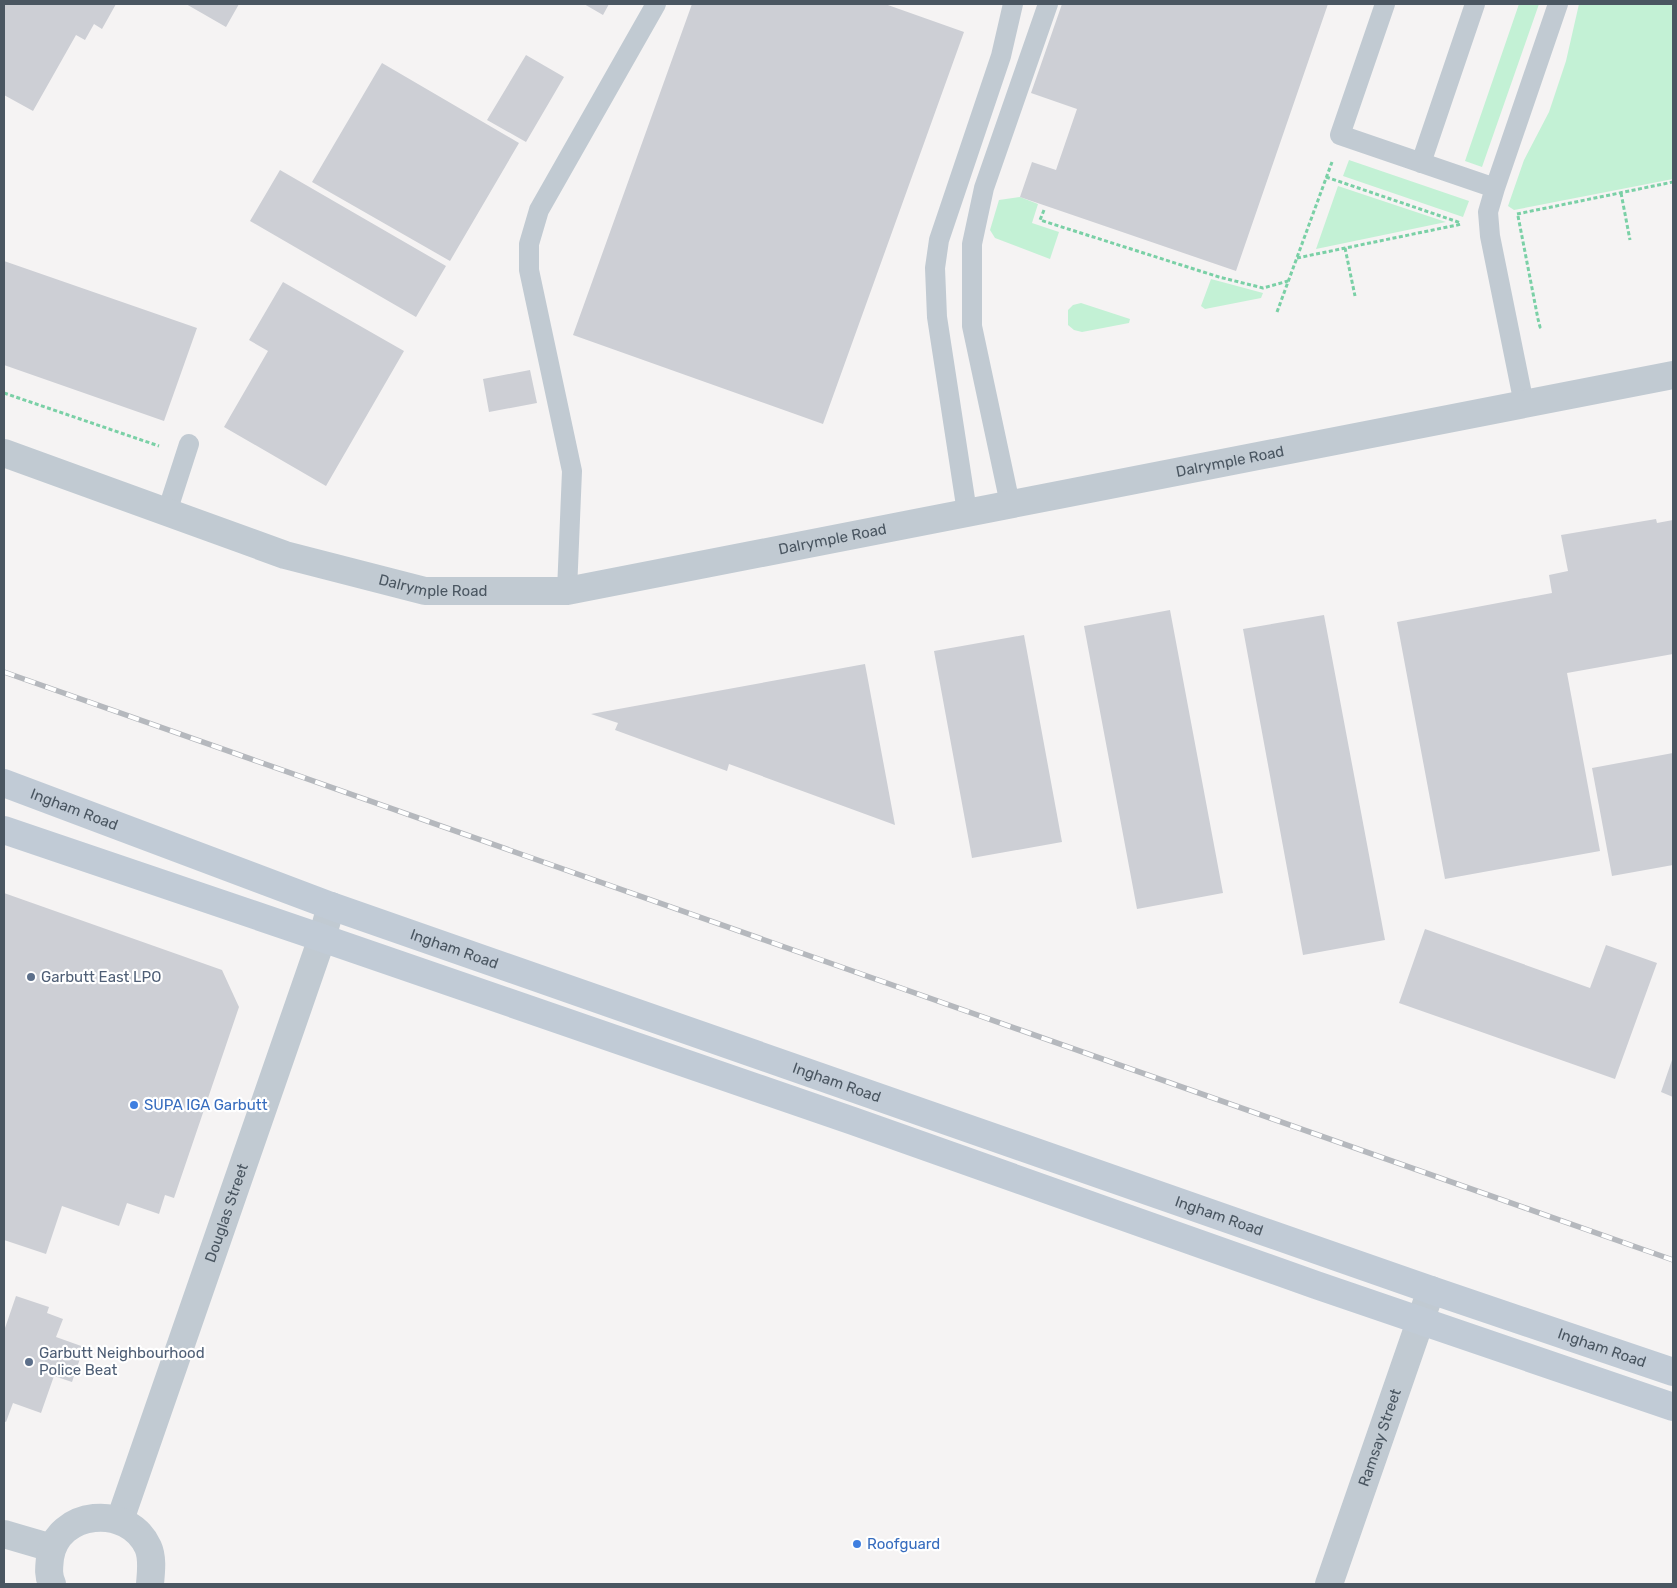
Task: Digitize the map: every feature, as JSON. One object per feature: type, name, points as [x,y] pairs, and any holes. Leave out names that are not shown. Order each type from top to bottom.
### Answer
[{"type":"main road","name":"Ingham Road","points":[[4,784],[331,906],[1431,1290],[1673,1372]]},
{"type":"main road","name":"Ingham Road","points":[[4,830],[854,1121],[1316,1285],[1673,1407]]},
{"type":"street","name":"Dalrymple Road","points":[[4,453],[285,555],[425,591],[567,591],[1673,374]]},
{"type":"street","name":"Douglas Street","points":[[120,1520],[322,938],[331,906]]},
{"type":"street","name":"Ramsay Street","points":[[1329,1584],[1431,1290]]},
{"type":"street","points":[[52,1584],[48,1575],[52,1548],[68,1527],[93,1517],[120,1520],[136,1531],[148,1547],[152,1566],[150,1584]]},
{"type":"street","points":[[4,1534],[52,1548]]},
{"type":"lane","points":[[567,591],[572,471],[529,270],[529,244],[539,210],[656,4]]},
{"type":"lane","points":[[967,512],[937,317],[935,268],[939,240],[1001,56],[1013,4]]},
{"type":"lane","points":[[1010,504],[972,326],[972,244],[984,188],[1048,4]]},
{"type":"lane","points":[[1385,4],[1340,135],[1495,188]]},
{"type":"lane","points":[[1421,162],[1475,4]]},
{"type":"lane","points":[[1524,404],[1490,236],[1488,212],[1558,4]]},
{"type":"lane","points":[[167,512],[187,449]]},
{"type":"path","points":[[1277,312],[1340,135]]},
{"type":"path","points":[[1326,177],[1464,224]]},
{"type":"path","points":[[1621,193],[1630,240]]},
{"type":"path","points":[[1044,210],[1040,220],[1219,277],[1263,288],[1288,281]]},
{"type":"path","points":[[1345,248],[1354,296]]},
{"type":"path","points":[[4,393],[187,449]]},
{"type":"green space","points":[[1519,4],[1539,4],[1482,167],[1465,161]]},
{"type":"green space","points":[[1579,4],[1673,4],[1673,179],[1514,210],[1508,206],[1524,160],[1549,112],[1566,61]]},
{"type":"green space","points":[[1349,160],[1469,201],[1463,217],[1343,176]]},
{"type":"green space","points":[[1338,186],[1446,222],[1316,249]]},
{"type":"green space","points":[[1020,197],[1038,204],[1032,223],[1059,232],[1050,259],[995,238],[990,230],[999,200]]},
{"type":"green space","points":[[1211,279],[1263,293],[1261,298],[1205,309],[1201,306]]},
{"type":"green space","points":[[1081,303],[1130,319],[1129,323],[1082,332],[1074,330],[1068,325],[1068,310],[1073,305]]},
{"type":"building","points":[[4,4],[116,4],[102,29],[94,24],[85,40],[76,35],[33,111],[4,95]]},
{"type":"building","points":[[186,4],[239,4],[226,27]]},
{"type":"building","points":[[584,4],[609,4],[603,15]]},
{"type":"building","points":[[692,4],[885,4],[964,32],[823,424],[573,335]]},
{"type":"building","points":[[1062,4],[1328,4],[1236,271],[1020,197],[1032,162],[1056,170],[1077,109],[1031,93]]},
{"type":"building","points":[[526,55],[564,77],[526,142],[487,120]]},
{"type":"building","points":[[382,63],[519,143],[450,261],[312,182]]},
{"type":"building","points":[[280,170],[446,266],[416,317],[250,221]]},
{"type":"building","points":[[4,261],[197,328],[164,421],[4,365]]},
{"type":"building","points":[[283,282],[404,351],[326,486],[224,427],[268,351],[249,340]]},
{"type":"building","points":[[530,370],[537,403],[489,412],[483,379]]},
{"type":"building","points":[[1656,519],[1657,523],[1673,520],[1673,654],[1567,673],[1600,851],[1445,879],[1397,622],[1552,593],[1549,575],[1568,571],[1561,535]]},
{"type":"building","points":[[1170,610],[1223,893],[1137,909],[1084,626]]},
{"type":"building","points":[[1324,615],[1385,940],[1303,955],[1243,629]]},
{"type":"building","points":[[1024,635],[1062,842],[972,858],[934,651]]},
{"type":"building","points":[[865,664],[895,825],[729,764],[727,771],[615,730],[618,723],[591,714]]},
{"type":"building","points":[[1673,753],[1673,865],[1612,876],[1592,768]]},
{"type":"building","points":[[4,893],[222,970],[239,1007],[174,1198],[165,1195],[159,1214],[127,1203],[119,1226],[62,1206],[46,1254],[4,1240]]},
{"type":"building","points":[[1425,929],[1590,988],[1606,945],[1657,963],[1615,1079],[1399,1003]]},
{"type":"building","points":[[1673,1057],[1673,1097],[1661,1092]]},
{"type":"building","points":[[16,1296],[49,1307],[47,1313],[63,1319],[56,1337],[84,1347],[72,1382],[54,1376],[41,1413],[13,1403],[6,1422],[4,1421],[4,1331]]},
{"type":"railway","points":[[4,672],[1673,1260]]},
{"type":"place","name":"Garbutt East LPO","points":[[31,977]]},
{"type":"place","name":"SUPA IGA Garbutt","points":[[134,1105]]},
{"type":"place","name":"Garbutt Neighbourhood Police Beat","points":[[29,1362]]},
{"type":"place","name":"Roofguard","points":[[857,1544]]}]
